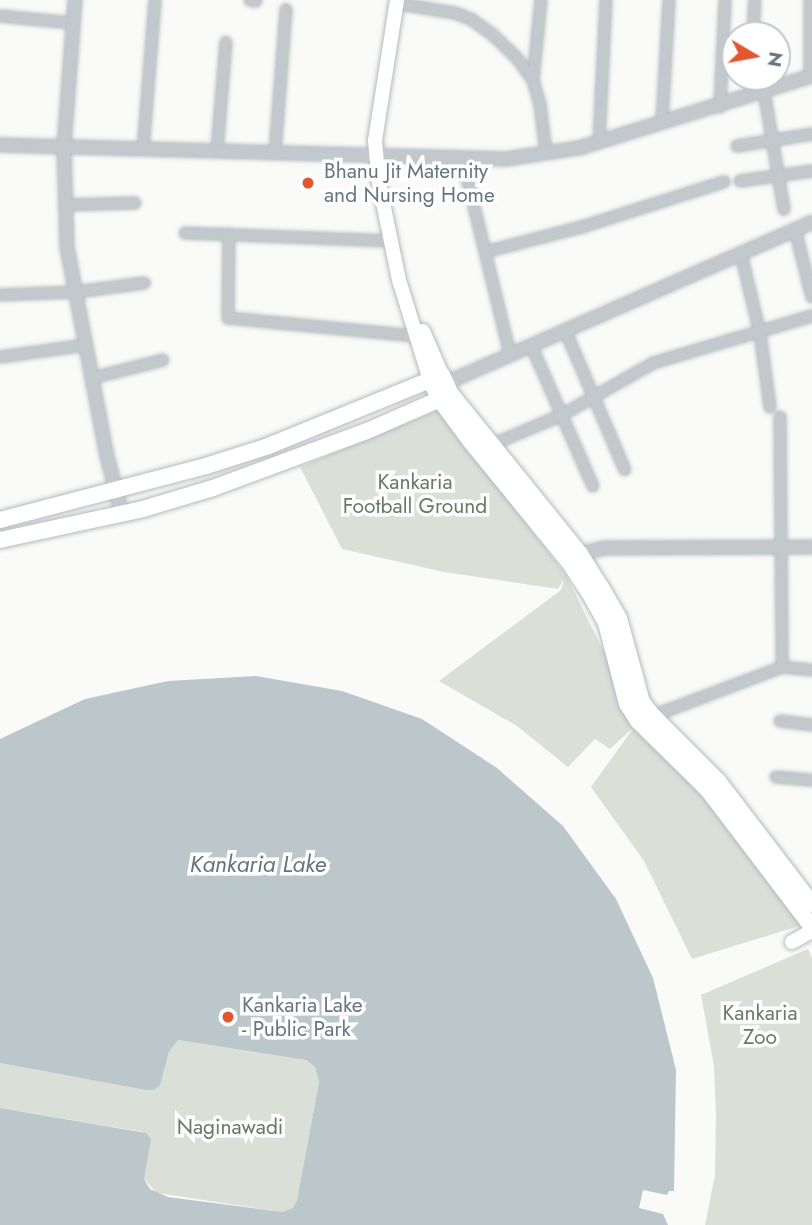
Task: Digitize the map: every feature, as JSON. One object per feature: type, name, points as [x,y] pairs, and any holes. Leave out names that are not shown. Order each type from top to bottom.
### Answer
[{"type":"main road","points":[[404,2],[375,140],[381,155],[408,278],[442,386],[491,444],[575,558],[607,623],[627,704],[718,780],[812,904]]},
{"type":"main road","points":[[381,155],[391,241],[415,336],[442,386],[575,558]]},
{"type":"main road","points":[[0,520],[115,491],[266,447],[442,386]]},
{"type":"main road","points":[[0,540],[122,514],[275,467],[442,386]]},
{"type":"main road","points":[[645,719],[708,790],[811,926],[792,942]]},
{"type":"street","points":[[75,0],[64,147],[68,247],[92,378],[122,514]]},
{"type":"street","points":[[143,150],[155,0]]},
{"type":"street","points":[[541,0],[533,80],[540,104],[546,153]]},
{"type":"street","points":[[599,142],[606,0]]},
{"type":"street","points":[[662,122],[669,0]]},
{"type":"street","points":[[720,107],[725,0]]},
{"type":"street","points":[[754,21],[755,0]]},
{"type":"street","points":[[0,145],[506,159],[546,153],[599,142],[720,107],[811,76],[810,0]]},
{"type":"street","points":[[404,2],[471,19],[494,35],[533,80]]},
{"type":"street","points":[[275,153],[286,9]]},
{"type":"street","points":[[0,16],[73,23]]},
{"type":"street","points":[[217,151],[226,42]]},
{"type":"street","points":[[758,93],[772,140],[784,209]]},
{"type":"street","points":[[737,146],[812,134]]},
{"type":"street","points":[[461,157],[510,354]]},
{"type":"street","points":[[740,181],[812,170]]},
{"type":"street","points":[[485,252],[585,226],[724,182]]},
{"type":"street","points":[[66,205],[135,203]]},
{"type":"street","points":[[442,386],[812,222]]},
{"type":"street","points":[[795,229],[812,297]]},
{"type":"street","points":[[185,233],[391,241]]},
{"type":"street","points":[[229,234],[228,318],[415,336]]},
{"type":"street","points":[[741,254],[760,332],[770,407]]},
{"type":"street","points":[[0,295],[76,292],[144,283]]},
{"type":"street","points":[[491,444],[562,415],[653,363],[812,316]]},
{"type":"street","points":[[565,330],[625,470]]},
{"type":"street","points":[[0,357],[86,345]]},
{"type":"street","points":[[531,345],[593,486]]},
{"type":"street","points":[[92,378],[163,360]]},
{"type":"street","points":[[780,417],[782,667]]},
{"type":"street","points":[[575,558],[604,548],[812,547]]},
{"type":"street","points":[[645,719],[782,667],[812,670]]},
{"type":"street","points":[[780,721],[812,725]]},
{"type":"street","points":[[776,778],[812,778]]},
{"type":"green space","name":"Kankaria Football Ground","points":[[439,410],[566,575],[638,721],[809,923],[692,959],[644,861],[591,787],[635,726],[610,749],[595,739],[568,767],[517,726],[439,681],[561,590],[564,579],[558,589],[444,572],[342,549],[300,467]]},
{"type":"green space","name":"Kankaria Zoo","points":[[808,949],[812,958],[812,1225],[705,1225],[715,1175],[716,1114],[714,1066],[701,995]]},
{"type":"green space","name":"Naginawadi","points":[[178,1040],[306,1060],[315,1067],[319,1082],[297,1200],[293,1208],[282,1212],[157,1193],[144,1179],[143,1132],[0,1108],[0,1063],[145,1090],[163,1074],[169,1052]]},
{"type":"water","name":"Kankaria Lake","points":[[256,676],[342,691],[422,719],[497,768],[563,826],[616,899],[653,978],[676,1070],[674,1191],[669,1191],[667,1195],[643,1190],[639,1208],[663,1214],[668,1225],[0,1225],[0,1108],[146,1133],[151,1139],[144,1179],[150,1189],[168,1197],[282,1212],[293,1208],[297,1200],[319,1082],[315,1067],[306,1060],[178,1040],[169,1052],[160,1085],[154,1090],[0,1063],[0,739],[85,699],[168,681]]},
{"type":"place","name":"Bhanu Jit Maternity and Nursing Home","points":[[308,183]]},
{"type":"place","name":"Kankaria Lake - Public Park","points":[[228,1017]]}]
